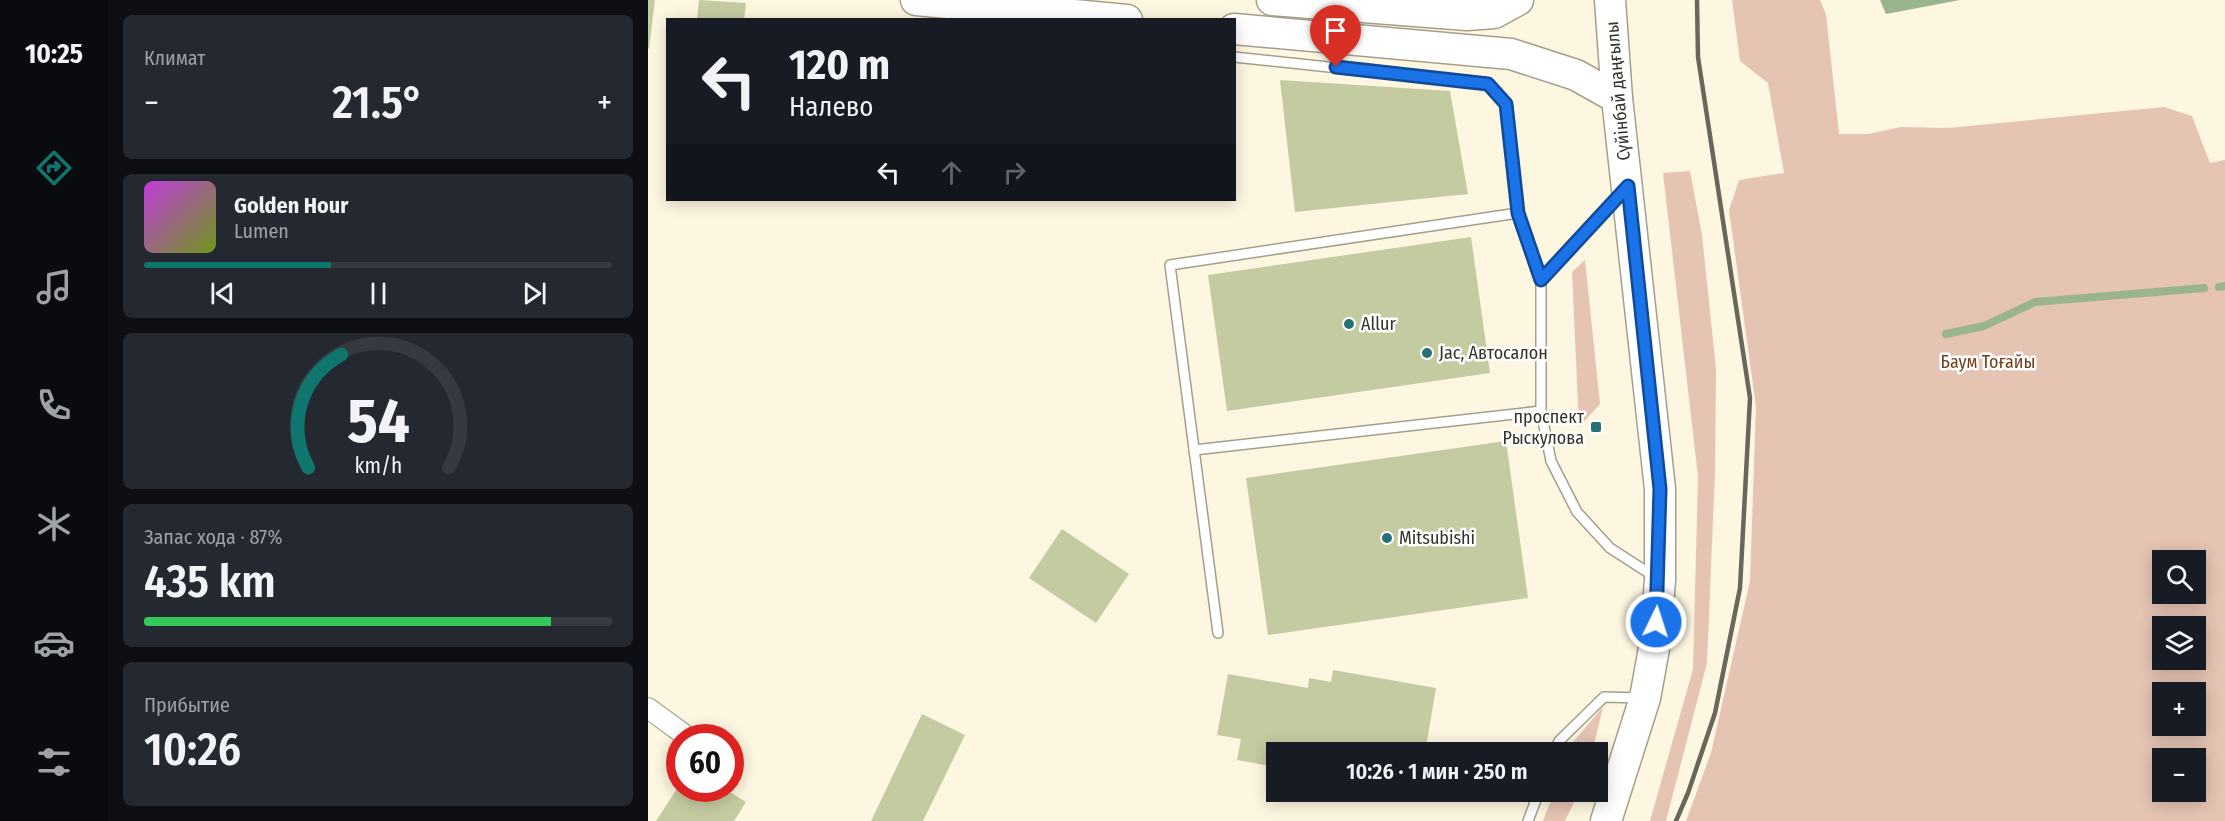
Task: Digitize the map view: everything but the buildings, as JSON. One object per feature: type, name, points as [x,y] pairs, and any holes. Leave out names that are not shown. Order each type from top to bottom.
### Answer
[{"type":"main road","points":[[916,0],[1105,18]]},
{"type":"main road","points":[[1295,49],[1286,1],[1467,15],[1494,13],[1518,0]]},
{"type":"main road","name":"Сүйінбай даңғылы","points":[[1606,821],[1645,698],[1655,643],[1659,580],[1660,489],[1617,98],[1610,0]]},
{"type":"main road","points":[[1236,31],[1295,49],[1511,54],[1575,75],[1617,98]]},
{"type":"street","points":[[648,708],[670,724]]},
{"type":"lane","points":[[1236,57],[1295,49],[1488,84],[1506,104],[1518,213],[1541,280],[1541,411],[1551,460],[1577,512],[1610,548],[1659,580]]},
{"type":"lane","points":[[1541,280],[1628,186]]},
{"type":"lane","points":[[1218,633],[1170,265],[1518,213]]},
{"type":"lane","points":[[1194,450],[1541,411]]},
{"type":"lane","points":[[1559,742],[1604,697],[1645,698]]},
{"type":"lane","points":[[1527,821],[1535,802]]},
{"type":"green space","name":"Баум Тоғайы","points":[[1732,0],[1820,0],[1826,14],[1839,134],[1868,134],[1901,127],[1948,128],[2164,107],[2192,116],[2210,163],[2225,160],[2225,821],[1686,821],[1711,753],[1750,581],[1756,407],[1729,210],[1739,180],[1784,173],[1768,83],[1740,61]]},
{"type":"green space","points":[[1690,171],[1702,235],[1716,369],[1715,473],[1707,663],[1666,821],[1650,821],[1693,669],[1698,477],[1663,173]]},
{"type":"green space","points":[[1585,260],[1600,404],[1579,427],[1572,272]]},
{"type":"green space","points":[[1603,707],[1595,742],[1573,742]]},
{"type":"green space","points":[[1550,802],[1574,802],[1565,821],[1543,821]]},
{"type":"shaded area","points":[[1880,0],[1960,0],[1886,14]]},
{"type":"waterway","points":[[2219,287],[2225,286]]},
{"type":"waterway","points":[[1946,334],[1984,326],[2035,302],[2204,288]]},
{"type":"railway","points":[[1676,821],[1715,713],[1740,588],[1750,398],[1698,57],[1697,0]]},
{"type":"place","name":"Allur","points":[[1349,324]]},
{"type":"place","name":"Jac, Автосалон","points":[[1427,353]]},
{"type":"place","name":"проспект Рыскулова","points":[[1596,427]]},
{"type":"place","name":"Mitsubishi","points":[[1387,538]]},
{"type":"route","points":[[1336,67],[1488,84],[1506,104],[1518,213],[1541,280],[1628,186],[1660,489],[1656,622]]}]
